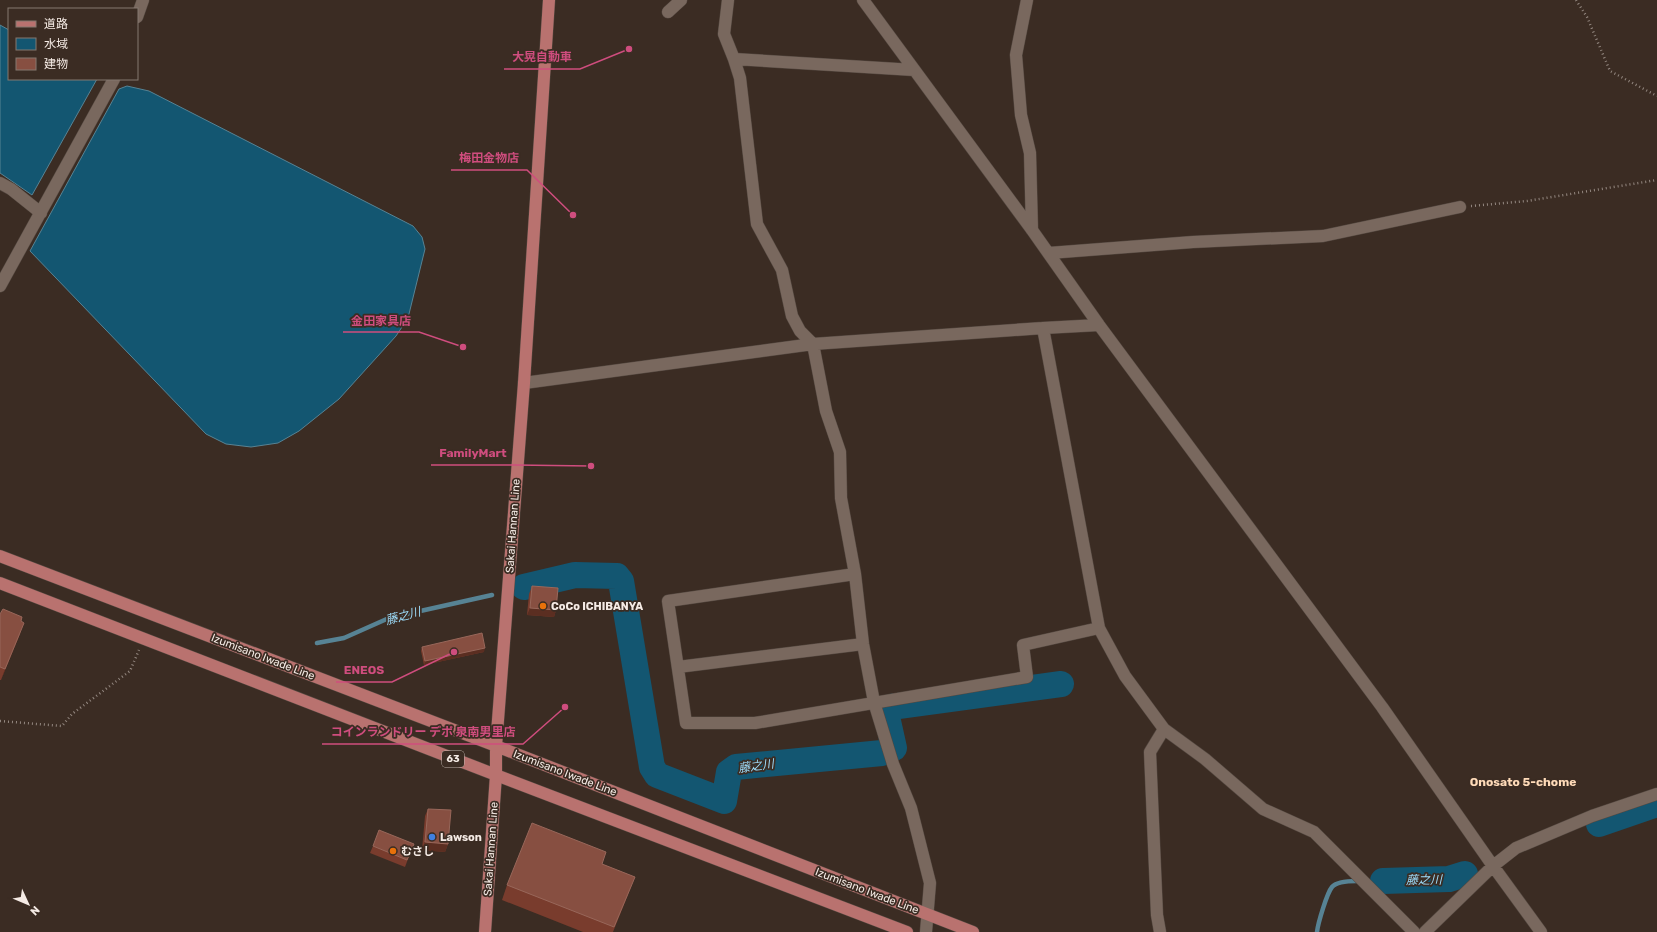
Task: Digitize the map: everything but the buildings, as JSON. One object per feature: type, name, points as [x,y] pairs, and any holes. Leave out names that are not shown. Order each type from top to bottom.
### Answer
[{"type":"main road","name":"Sakai Hannan Line","points":[[485,932],[496,775],[496,746],[524,383],[549,0]]},
{"type":"main road","name":"Izumisano Iwade Line","points":[[0,556],[496,746],[973,932]]},
{"type":"main road","name":"63","points":[[0,583],[907,932]]},
{"type":"street","points":[[138,15],[144,0]]},
{"type":"street","points":[[668,12],[681,0]]},
{"type":"street","points":[[728,0],[724,34],[740,78],[756,224],[782,270],[792,316],[800,331],[813,344],[826,411],[840,452],[841,498],[855,574],[863,644],[874,702],[889,751],[911,808],[930,883],[926,932]]},
{"type":"street","points":[[863,0],[1032,230],[1099,325],[1382,707],[1541,932]]},
{"type":"street","points":[[1026,0],[1016,55],[1021,115],[1030,153],[1032,230]]},
{"type":"street","points":[[734,59],[914,70]]},
{"type":"street","points":[[0,286],[113,80]]},
{"type":"street","points":[[0,183],[11,189],[41,213]]},
{"type":"street","points":[[1048,253],[1193,242],[1323,236],[1460,207]]},
{"type":"street","points":[[524,383],[813,344],[1099,325]]},
{"type":"street","points":[[1043,328],[1099,628],[1125,676],[1164,729],[1205,759],[1263,809],[1314,832],[1414,932]]},
{"type":"street","points":[[855,574],[668,600],[686,723],[755,723],[1027,677],[1023,645],[1099,628]]},
{"type":"street","points":[[678,667],[863,644]]},
{"type":"street","points":[[1160,932],[1157,915],[1150,752],[1164,729]]},
{"type":"street","points":[[1425,932],[1493,866],[1516,848],[1592,816],[1657,794]]},
{"type":"path","points":[[1576,0],[1587,17],[1610,70],[1657,96]]},
{"type":"path","points":[[1460,207],[1527,201],[1657,180]]},
{"type":"path","points":[[0,721],[62,726],[72,714],[130,671],[144,639]]},
{"type":"water","points":[[0,25],[8,29],[8,80],[96,80],[32,195],[0,173]]},
{"type":"water","points":[[127,86],[149,91],[413,226],[422,237],[425,249],[408,318],[396,336],[339,399],[299,431],[278,443],[251,447],[226,444],[206,434],[30,251],[119,89]]},
{"type":"waterway","name":"藤之川","points":[[524,587],[575,575],[617,576],[621,581],[652,767],[657,775],[724,801],[729,772],[736,767],[882,753],[894,748],[886,712],[891,707],[1061,684]]},
{"type":"waterway","name":"藤之川","points":[[317,643],[344,638],[389,618],[492,595]]},
{"type":"waterway","name":"藤之川","points":[[1599,824],[1657,804]]},
{"type":"waterway","name":"藤之川","points":[[1383,881],[1449,879],[1465,874]]},
{"type":"waterway","points":[[1317,932],[1323,908],[1332,887],[1340,882],[1357,881]]},
{"type":"place","name":"大晃自動車","points":[[629,49]]},
{"type":"place","name":"梅田金物店","points":[[573,215]]},
{"type":"place","name":"金田家具店","points":[[463,347]]},
{"type":"place","name":"FamilyMart","points":[[591,466]]},
{"type":"place","name":"CoCo ICHIBANYA","points":[[543,606]]},
{"type":"place","name":"ENEOS","points":[[454,652]]},
{"type":"place","name":"コインランドリー デポ 泉南男里店","points":[[565,707]]},
{"type":"place","name":"Lawson","points":[[432,837]]},
{"type":"place","name":"むさし","points":[[393,851]]},
{"type":"district","name":"Onosato 5-chome","points":[[1523,782]]}]
